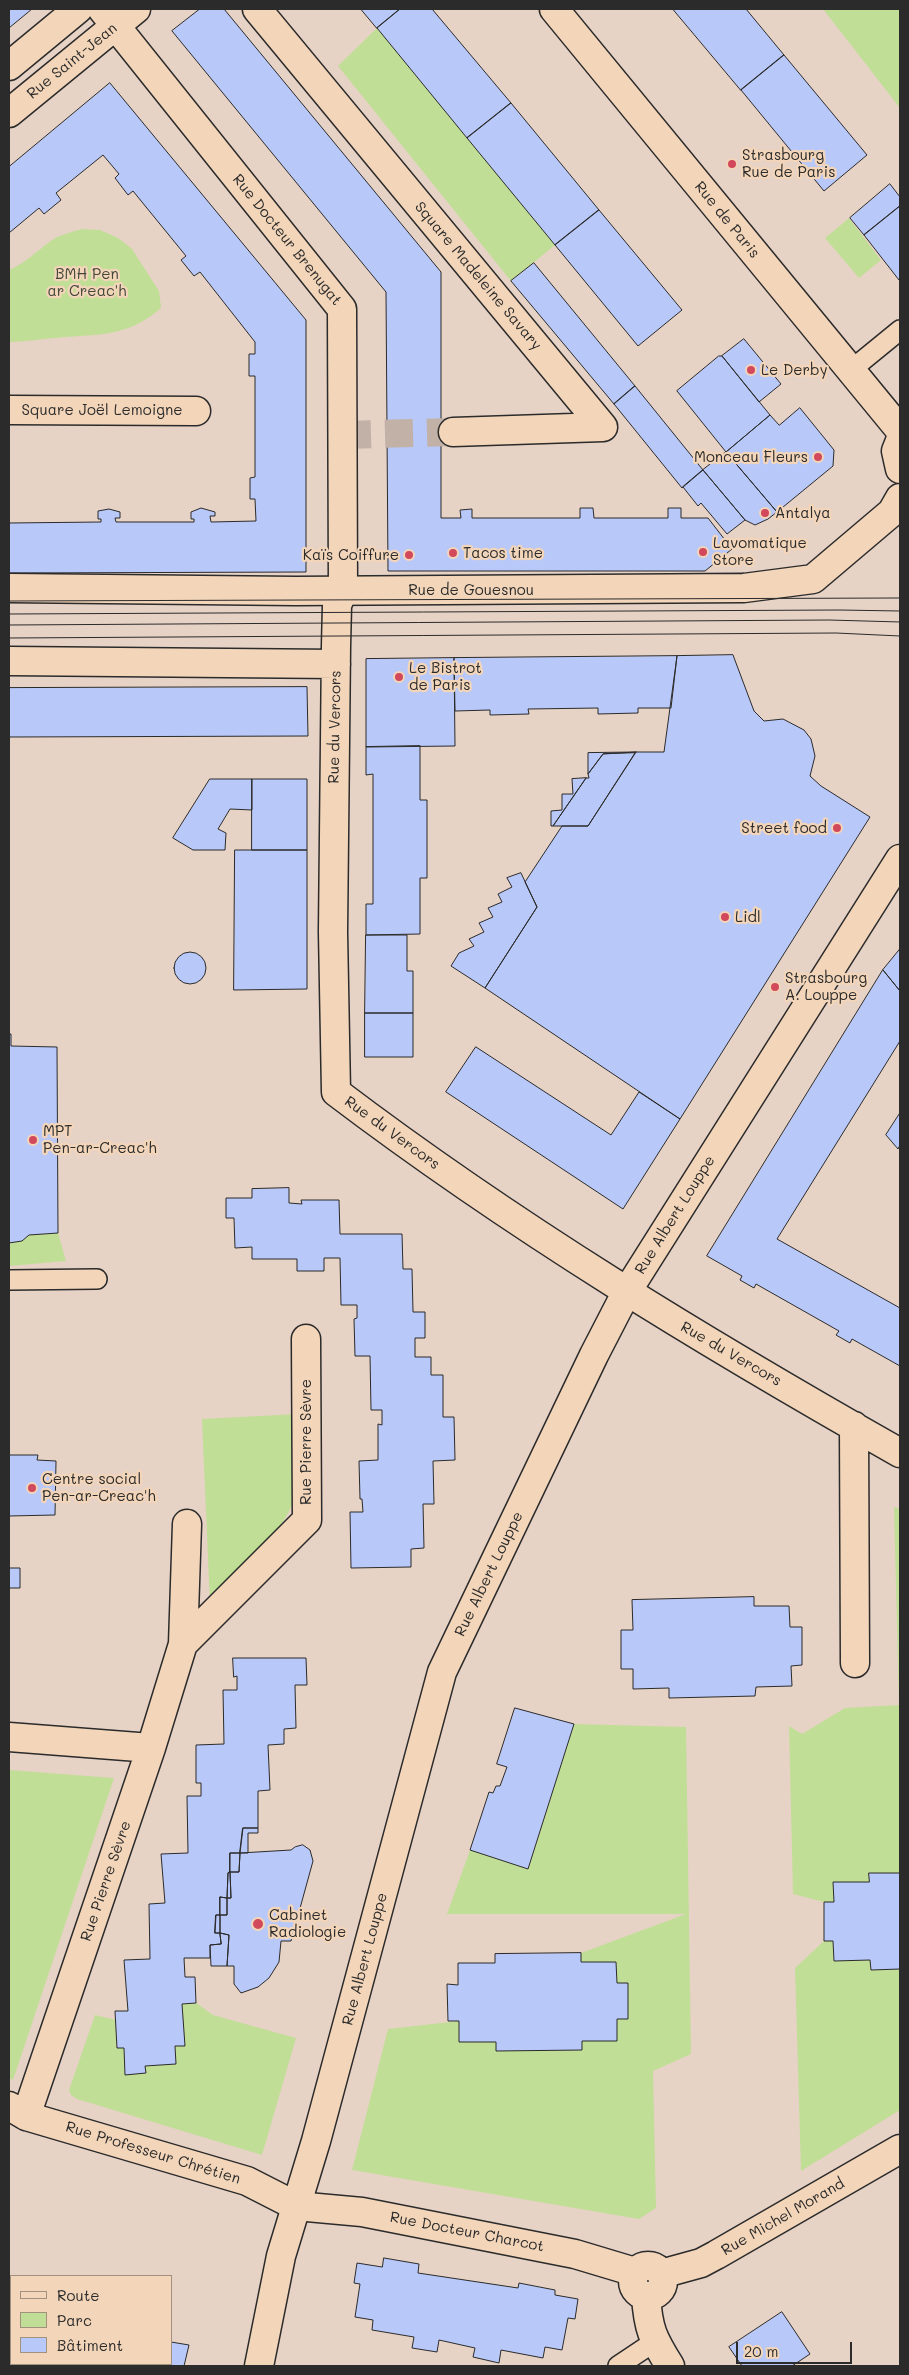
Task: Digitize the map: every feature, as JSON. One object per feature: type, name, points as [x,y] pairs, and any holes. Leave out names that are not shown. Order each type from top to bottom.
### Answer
[{"type":"street","points":[[9,66],[78,9]]},
{"type":"street","name":"Square Madeleine Savary","points":[[257,9],[602,427],[452,432]]},
{"type":"street","name":"Rue de Paris","points":[[554,9],[900,430]]},
{"type":"street","name":"Rue Saint-Jean","points":[[9,113],[118,14]]},
{"type":"street","name":"Rue Docteur Brenugat","points":[[118,14],[342,309],[340,602]]},
{"type":"street","name":"Square Joël Lemoigne","points":[[9,410],[196,411]]},
{"type":"street","points":[[900,441],[896,451],[900,469]]},
{"type":"street","name":"Rue de Gouesnou","points":[[9,588],[340,602],[744,588],[813,579],[892,512],[900,498]]},
{"type":"street","name":"Rue du Vercors","points":[[340,602],[336,664],[333,922],[336,1092],[411,1149],[626,1293],[900,1453]]},
{"type":"street","points":[[9,661],[336,664]]},
{"type":"street","name":"Rue Albert Louppe","points":[[259,2366],[281,2256],[316,2141],[442,1672],[594,1355],[626,1293],[900,859]]},
{"type":"street","name":"Rue Pierre Sèvre","points":[[183,1644],[307,1520],[306,1339]]},
{"type":"street","points":[[854,1426],[855,1663]]},
{"type":"street","name":"Rue Pierre Sèvre","points":[[18,2111],[152,1748],[183,1644],[187,1524]]},
{"type":"street","points":[[9,1737],[152,1748]]},
{"type":"street","name":"Rue Professeur Chrétien","points":[[18,2111],[248,2181],[296,2206]]},
{"type":"street","name":"Rue Michel Morand","points":[[648,2281],[708,2259],[900,2149]]},
{"type":"street","name":"Rue Docteur Charcot","points":[[296,2206],[362,2212],[575,2254],[648,2281]]},
{"type":"street","points":[[648,2281],[647,2316],[654,2342],[670,2366]]},
{"type":"lane","points":[[851,370],[900,330]]},
{"type":"lane","points":[[9,1280],[97,1279]]},
{"type":"lane","points":[[618,2366],[654,2342]]},
{"type":"green space","points":[[823,9],[900,9],[900,108]]},
{"type":"green space","points":[[377,28],[555,245],[511,281],[338,66]]},
{"type":"green space","points":[[849,218],[881,260],[859,278],[825,238]]},
{"type":"green space","name":"BMH Pen ar Creac'h","points":[[82,229],[100,230],[118,238],[132,249],[159,291],[161,308],[136,325],[111,333],[9,342],[9,270],[25,261],[56,238]]},
{"type":"green space","points":[[58,1233],[66,1261],[9,1266],[9,1243],[22,1241],[29,1235]]},
{"type":"green space","points":[[298,1414],[299,1483],[292,1506],[261,1552],[210,1604],[202,1419]]},
{"type":"green space","points":[[894,1507],[900,1509],[900,1873],[870,1873],[869,1882],[834,1882],[834,1902],[824,1902],[793,1894],[789,1726],[802,1734],[845,1708],[899,1705]]},
{"type":"green space","points":[[574,1724],[686,1727],[691,2054],[653,2071],[656,2208],[639,2219],[352,2170],[388,2029],[459,2021],[459,2042],[496,2042],[582,2050],[582,2041],[617,2041],[617,2019],[628,2019],[628,1983],[617,1983],[616,1962],[581,1962],[581,1953],[686,1914],[447,1914],[470,1850],[528,1869]]},
{"type":"green space","points":[[9,1770],[114,1778],[13,2080],[9,2078]]},
{"type":"green space","points":[[824,1941],[833,1941],[834,1961],[870,1960],[871,1970],[900,1969],[900,2110],[801,2171],[795,1968]]},
{"type":"green space","points":[[196,2003],[213,2015],[296,2038],[262,2155],[77,2099],[71,2095],[69,2090],[95,2015],[116,2020],[117,2047],[124,2048],[125,2074],[145,2073],[145,2066],[176,2064],[175,2046],[184,2046],[182,2004]]},
{"type":"building","points":[[9,9],[32,9],[9,28]]},
{"type":"building","points":[[200,9],[224,9],[441,272],[441,518],[461,518],[460,510],[472,509],[472,518],[580,518],[580,508],[593,508],[594,518],[668,518],[668,508],[681,508],[681,518],[708,518],[732,549],[705,571],[388,571],[386,292],[172,31]]},
{"type":"building","points":[[361,9],[400,9],[377,28]]},
{"type":"building","points":[[400,9],[432,9],[511,103],[467,138],[377,28]]},
{"type":"building","points":[[673,9],[746,9],[784,55],[741,90]]},
{"type":"building","points":[[784,55],[867,155],[824,191],[741,90]]},
{"type":"building","points":[[110,83],[306,320],[306,572],[9,573],[9,523],[101,522],[101,519],[98,519],[98,511],[109,509],[120,512],[120,518],[115,518],[116,522],[194,522],[194,519],[191,519],[191,512],[201,508],[215,512],[215,516],[210,516],[211,522],[256,521],[255,499],[250,499],[250,478],[255,477],[255,376],[249,376],[249,354],[255,354],[255,342],[200,272],[194,276],[181,260],[186,256],[133,191],[128,195],[115,178],[119,174],[103,155],[56,193],[61,200],[44,214],[39,208],[9,233],[9,167]]},
{"type":"building","points":[[511,103],[599,210],[555,245],[467,138]]},
{"type":"building","points":[[890,184],[900,197],[900,206],[864,235],[850,218]]},
{"type":"building","points":[[900,206],[900,278],[899,280],[864,235]]},
{"type":"building","points":[[599,210],[682,310],[638,346],[555,245]]},
{"type":"building","points":[[534,263],[635,386],[614,404],[511,281]]},
{"type":"building","name":"Le Derby","points":[[744,339],[781,384],[759,402],[722,356]]},
{"type":"building","points":[[719,356],[722,356],[770,415],[726,452],[677,391]]},
{"type":"building","points":[[635,386],[703,470],[682,488],[614,404]]},
{"type":"building","points":[[800,408],[834,450],[833,466],[777,512],[726,452],[770,415],[779,425]]},
{"type":"building","points":[[726,452],[777,512],[768,519],[755,525],[745,520],[703,470]]},
{"type":"building","points":[[703,470],[745,520],[727,534],[701,503],[698,506],[683,487]]},
{"type":"building","points":[[733,655],[754,711],[764,721],[783,719],[804,730],[811,739],[815,756],[810,776],[821,786],[870,817],[680,1119],[485,988],[537,907],[525,882],[562,826],[588,826],[636,752],[664,752],[677,656]]},
{"type":"building","points":[[677,656],[671,708],[638,708],[638,713],[598,714],[598,708],[528,709],[529,714],[490,715],[490,710],[455,711],[454,658]]},
{"type":"building","points":[[454,658],[455,746],[366,747],[366,659]]},
{"type":"building","points":[[307,687],[308,736],[9,737],[9,688]]},
{"type":"building","points":[[420,746],[420,800],[427,800],[427,878],[420,878],[420,934],[366,935],[366,904],[373,904],[373,774],[366,775],[366,747]]},
{"type":"building","points":[[636,752],[603,754],[588,774],[588,753]]},
{"type":"building","points":[[635,753],[588,826],[553,826],[586,778],[589,778],[588,774],[603,754]]},
{"type":"building","points":[[586,778],[553,826],[551,826],[551,811],[562,810],[562,794],[573,794],[572,779]]},
{"type":"building","points":[[210,779],[252,779],[252,810],[230,809],[218,829],[226,833],[225,850],[193,850],[173,838]]},
{"type":"building","points":[[252,779],[307,779],[307,850],[252,850]]},
{"type":"building","points":[[235,850],[307,850],[307,989],[234,990]]},
{"type":"building","points":[[521,873],[537,907],[485,988],[451,966],[459,953],[474,946],[469,939],[484,932],[479,923],[493,917],[488,908],[502,902],[498,894],[512,887],[507,878]]},
{"type":"building","points":[[366,935],[407,935],[407,971],[413,971],[413,1013],[365,1013]]},
{"type":"building","points":[[900,949],[900,991],[883,970]]},
{"type":"building","points":[[190,952],[196,953],[201,957],[205,962],[205,974],[201,979],[196,983],[190,984],[184,983],[179,979],[175,974],[174,968],[175,962],[179,957],[184,953]]},
{"type":"building","points":[[883,970],[900,991],[900,1041],[777,1239],[900,1308],[900,1366],[852,1339],[850,1343],[836,1335],[839,1331],[756,1284],[754,1288],[740,1280],[742,1276],[707,1256]]},
{"type":"building","points":[[365,1013],[413,1013],[413,1057],[365,1057]]},
{"type":"building","name":"MPT Pen-ar-Creac'h","points":[[9,1034],[11,1034],[11,1046],[57,1047],[58,1233],[29,1235],[22,1241],[9,1243]]},
{"type":"building","points":[[476,1047],[611,1135],[639,1092],[680,1119],[623,1209],[446,1092]]},
{"type":"building","points":[[900,1113],[900,1145],[898,1149],[886,1135]]},
{"type":"building","points":[[289,1188],[289,1203],[302,1204],[301,1200],[339,1200],[340,1234],[402,1234],[403,1269],[412,1269],[413,1312],[425,1312],[425,1338],[415,1338],[415,1357],[431,1357],[431,1375],[443,1375],[443,1417],[454,1417],[455,1460],[433,1461],[434,1504],[423,1504],[424,1548],[411,1549],[411,1567],[351,1568],[350,1512],[363,1512],[362,1499],[360,1499],[359,1461],[378,1460],[378,1424],[382,1425],[382,1410],[371,1410],[370,1356],[355,1356],[354,1319],[357,1318],[357,1305],[341,1305],[340,1258],[324,1258],[324,1271],[297,1271],[297,1259],[252,1259],[252,1247],[235,1248],[234,1218],[226,1218],[226,1198],[252,1198],[252,1189]]},
{"type":"building","name":"Centre social Pen-ar-Creac'h","points":[[9,1455],[38,1455],[37,1460],[56,1461],[55,1515],[9,1516]]},
{"type":"building","points":[[9,1568],[20,1568],[20,1588],[9,1588]]},
{"type":"building","points":[[754,1597],[754,1606],[789,1606],[790,1627],[802,1627],[802,1665],[791,1666],[792,1686],[756,1687],[755,1696],[669,1698],[669,1688],[633,1689],[633,1669],[621,1669],[621,1630],[633,1630],[632,1600]]},
{"type":"building","points":[[233,1658],[306,1658],[307,1685],[295,1685],[296,1728],[284,1729],[284,1744],[268,1745],[270,1790],[258,1791],[258,1828],[243,1828],[240,1853],[230,1853],[227,1898],[220,1897],[220,1915],[216,1915],[215,1933],[220,1933],[221,1944],[210,1945],[210,1958],[184,1958],[185,1977],[195,1977],[196,2003],[182,2004],[185,2046],[175,2046],[176,2064],[145,2066],[146,2073],[125,2075],[124,2048],[117,2048],[115,2011],[128,2011],[124,1960],[150,1959],[149,1904],[165,1903],[161,1854],[188,1853],[187,1796],[201,1796],[201,1783],[196,1783],[196,1745],[224,1744],[223,1690],[237,1690],[237,1676],[234,1677]]},
{"type":"building","points":[[515,1708],[574,1724],[528,1869],[470,1850],[489,1792],[493,1793],[496,1786],[500,1786],[507,1767],[497,1764]]},
{"type":"building","points":[[243,1828],[258,1828],[258,1833],[248,1833],[248,1853],[240,1853]]},
{"type":"building","name":"Cabinet Radiologie","points":[[303,1845],[310,1850],[313,1861],[291,1941],[281,1941],[279,1962],[269,1978],[258,1987],[241,1993],[234,1984],[234,1966],[227,1966],[229,1935],[220,1933],[220,1915],[227,1915],[227,1898],[231,1898],[230,1872],[239,1872],[240,1853],[291,1850]]},
{"type":"building","points":[[230,1853],[240,1853],[239,1872],[230,1872]]},
{"type":"building","points":[[230,1872],[231,1898],[227,1898],[228,1873]]},
{"type":"building","points":[[869,1873],[900,1873],[900,1969],[871,1970],[870,1960],[834,1961],[833,1941],[824,1941],[824,1902],[834,1902],[833,1882],[869,1882]]},
{"type":"building","points":[[220,1897],[227,1898],[227,1915],[220,1915]]},
{"type":"building","points":[[216,1915],[220,1915],[220,1933],[215,1933]]},
{"type":"building","points":[[220,1933],[229,1935],[227,1966],[211,1966],[210,1945],[221,1944]]},
{"type":"building","points":[[581,1953],[581,1962],[616,1962],[617,1983],[628,1983],[628,2019],[617,2019],[617,2041],[582,2041],[582,2050],[496,2051],[496,2042],[459,2042],[459,2021],[448,2021],[447,1984],[458,1985],[458,1963],[495,1963],[495,1954]]},
{"type":"building","points":[[384,2258],[419,2264],[418,2273],[518,2288],[519,2283],[555,2290],[555,2295],[578,2299],[575,2319],[568,2318],[562,2350],[545,2347],[543,2358],[501,2350],[499,2363],[473,2357],[475,2348],[439,2340],[437,2352],[412,2348],[414,2337],[372,2330],[373,2320],[355,2317],[360,2284],[354,2283],[357,2263],[382,2267]]},
{"type":"building","points":[[9,2306],[10,2365],[64,2366],[9,2366]]},
{"type":"building","points":[[782,2312],[810,2354],[792,2366],[742,2366],[729,2347]]},
{"type":"building","points":[[172,2342],[189,2345],[184,2366],[125,2366],[172,2365]]},
{"type":"building","points":[[64,2365],[100,2365],[99,2366]]},
{"type":"tunnel","points":[[343,435],[453,432]]},
{"type":"tram line","points":[[9,601],[900,598]]},
{"type":"tram line","points":[[9,614],[900,611]]},
{"type":"tram line","points":[[9,625],[829,620],[900,622]]},
{"type":"tram line","points":[[9,638],[836,633],[900,636]]},
{"type":"place","name":"Strasbourg Rue de Paris","points":[[732,164]]},
{"type":"place","name":"Le Derby","points":[[751,370]]},
{"type":"place","name":"Monceau Fleurs","points":[[818,457]]},
{"type":"place","name":"Antalya","points":[[765,513]]},
{"type":"place","name":"Lavomatique Store","points":[[703,552]]},
{"type":"place","name":"Tacos time","points":[[453,553]]},
{"type":"place","name":"Kaïs Coiffure","points":[[409,555]]},
{"type":"place","name":"Le Bistrot de Paris","points":[[399,677]]},
{"type":"place","name":"Street food","points":[[837,828]]},
{"type":"place","name":"Lidl","points":[[725,917]]},
{"type":"place","name":"Strasbourg A. Louppe","points":[[775,987]]},
{"type":"place","name":"MPT Pen-ar-Creac'h","points":[[33,1140]]},
{"type":"place","name":"Centre social Pen-ar-Creac'h","points":[[32,1488]]},
{"type":"place","name":"Cabinet Radiologie","points":[[258,1924]]}]
